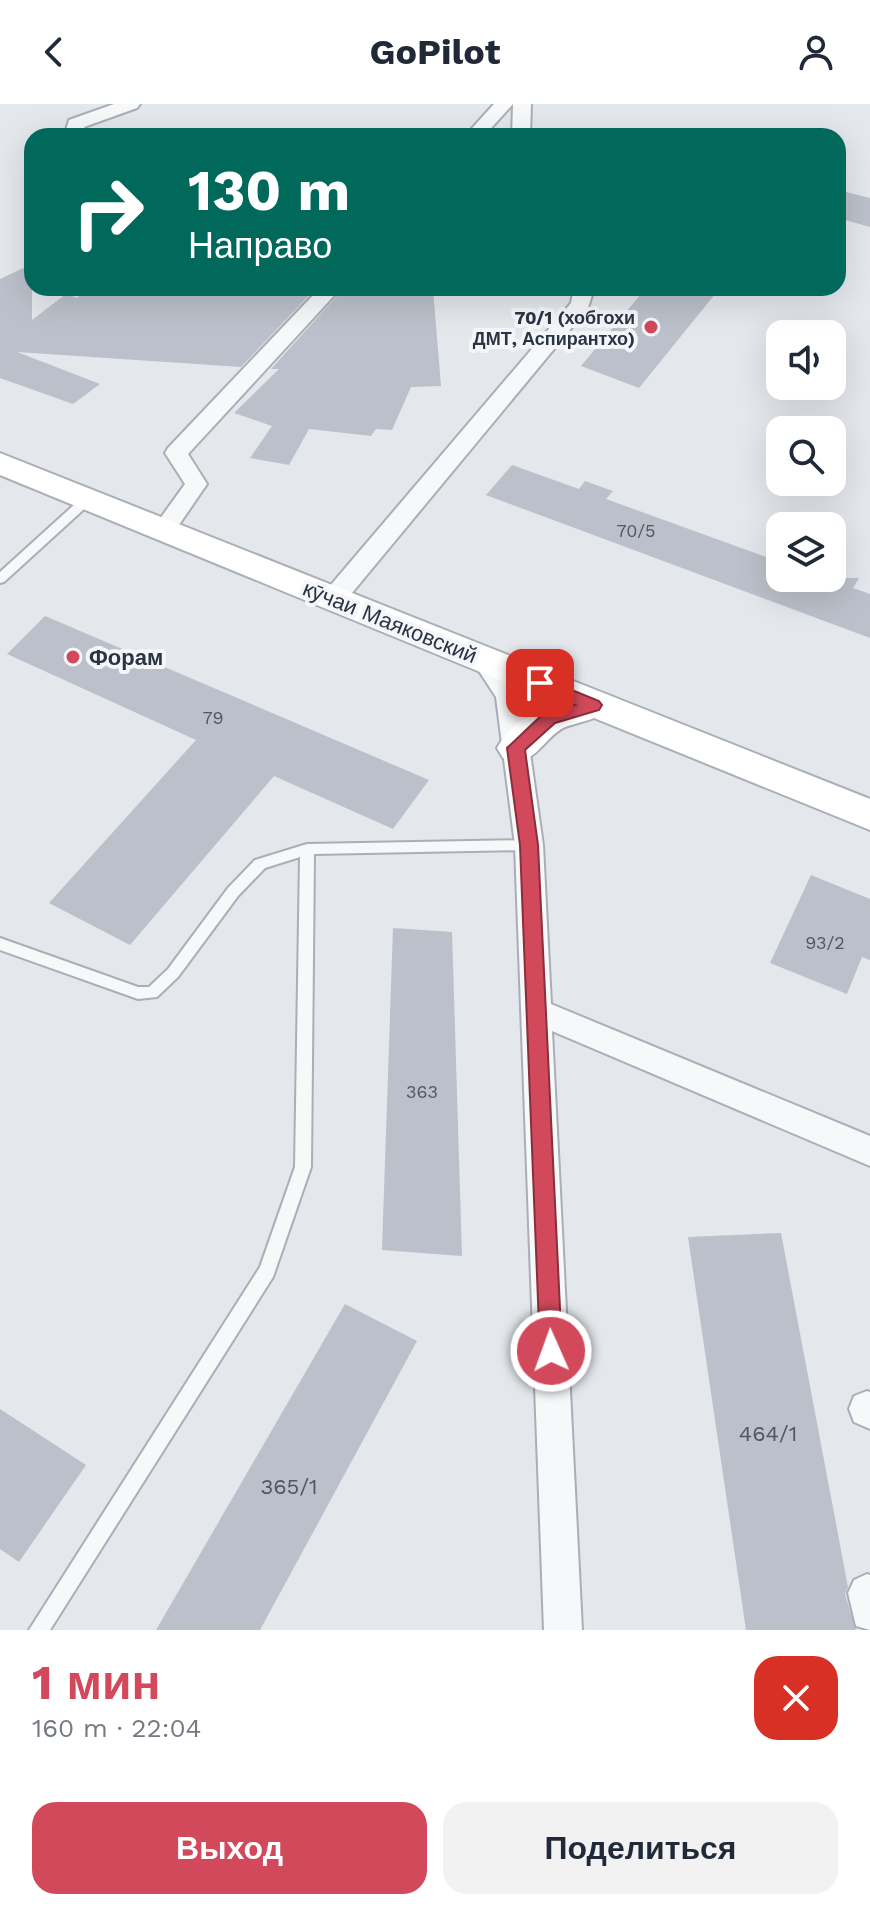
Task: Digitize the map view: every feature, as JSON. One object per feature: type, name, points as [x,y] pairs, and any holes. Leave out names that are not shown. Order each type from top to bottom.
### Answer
[{"type":"street","points":[[75,128],[75,124],[131,104]]},
{"type":"street","points":[[482,128],[504,104]]},
{"type":"street","points":[[521,128],[522,104]]},
{"type":"street","points":[[164,530],[196,484],[176,453],[323,296]]},
{"type":"street","points":[[333,599],[581,304],[582,296]]},
{"type":"street","name":"кӯчаи Маяковский","points":[[0,463],[870,815]]},
{"type":"street","points":[[486,662],[509,696],[529,845],[563,1630]]},
{"type":"street","points":[[516,748],[549,719],[593,705]]},
{"type":"street","points":[[536,1011],[870,1151]]},
{"type":"lane","points":[[0,579],[90,497]]},
{"type":"lane","points":[[0,944],[138,993],[152,993],[173,973],[233,892],[260,864],[307,849],[529,845]]},
{"type":"lane","points":[[39,1630],[267,1271],[303,1167],[307,849]]},
{"type":"building","points":[[846,192],[870,198],[870,227],[846,220]]},
{"type":"building","points":[[24,268],[24,296],[32,296],[32,320],[63,296],[308,296],[241,367],[17,352],[100,384],[73,404],[0,378],[0,279]]},
{"type":"building","points":[[337,296],[434,296],[441,386],[411,387],[392,430],[376,429],[371,436],[309,429],[289,465],[250,458],[272,426],[234,413],[279,369],[271,369]]},
{"type":"building","name":"70/1 (хобгохи ДМТ, Аспирантхо)","points":[[639,296],[714,296],[639,388],[581,366]]},
{"type":"building","points":[[512,465],[579,489],[585,481],[613,491],[606,499],[766,557],[766,592],[846,592],[846,578],[859,578],[853,588],[870,594],[870,638],[486,495]]},
{"type":"building","points":[[45,616],[429,780],[393,829],[274,776],[130,945],[49,903],[196,740],[7,654]]},
{"type":"building","points":[[811,875],[870,899],[870,960],[862,957],[847,994],[770,963]]},
{"type":"building","points":[[393,928],[452,932],[462,1256],[382,1250]]},
{"type":"building","points":[[781,1233],[848,1587],[845,1594],[856,1630],[746,1630],[688,1237]]},
{"type":"building","points":[[345,1304],[417,1341],[260,1630],[156,1630]]},
{"type":"building","points":[[0,1409],[86,1465],[19,1562],[0,1549]]},
{"type":"place","name":"70/1 (хобгохи ДМТ, Аспирантхо)","points":[[651,327]]},
{"type":"place","name":"Форам","points":[[73,657]]},
{"type":"route","points":[[540,683],[593,705],[549,719],[516,748],[529,845],[551,1351]]}]
